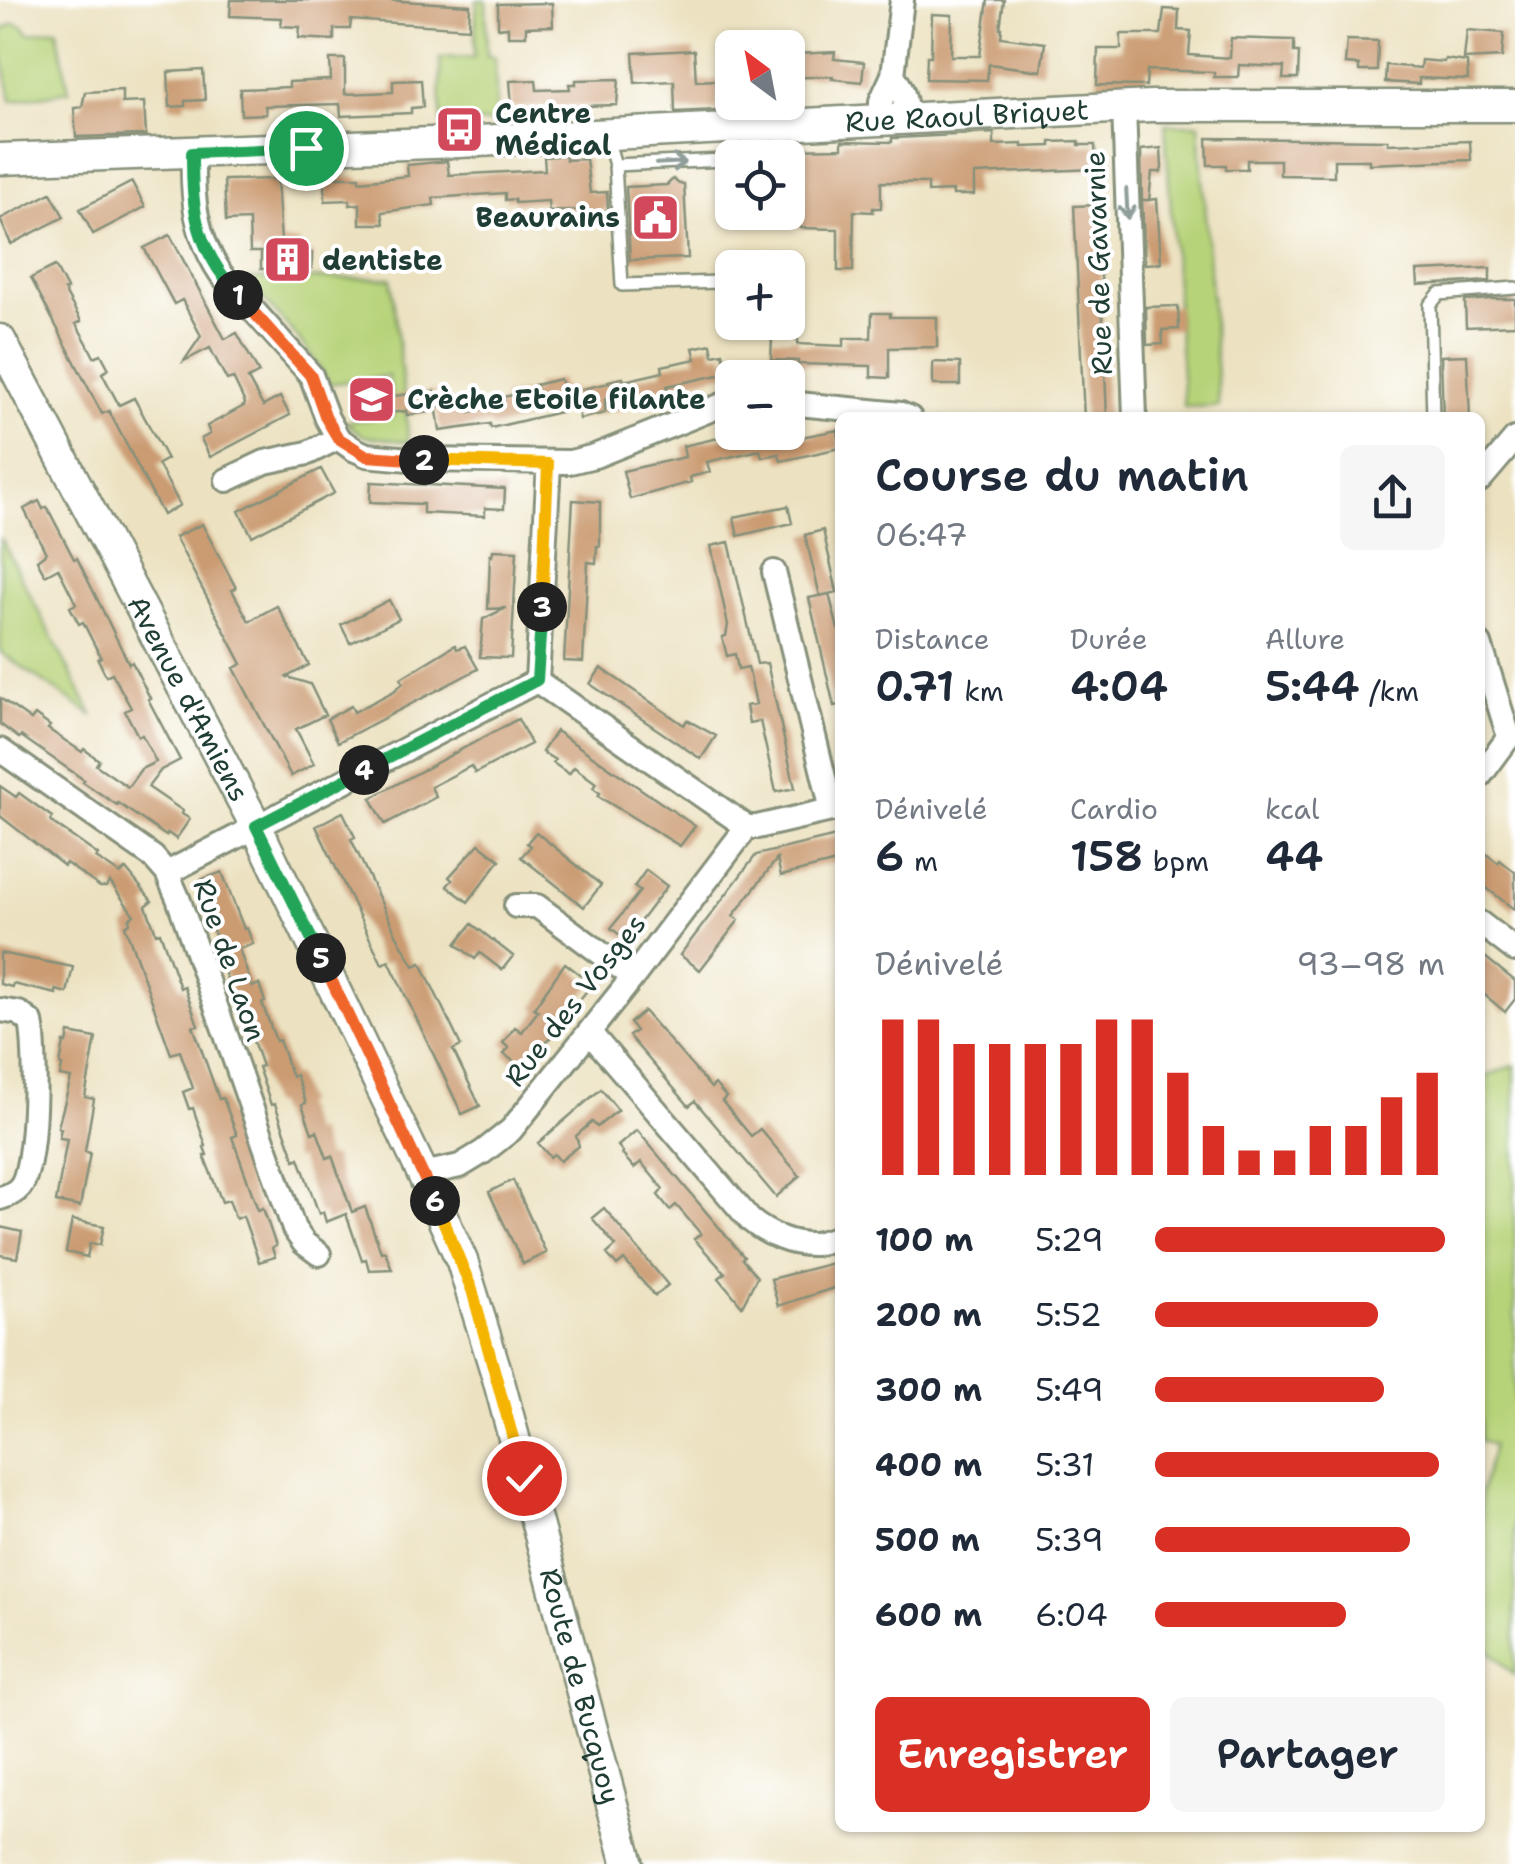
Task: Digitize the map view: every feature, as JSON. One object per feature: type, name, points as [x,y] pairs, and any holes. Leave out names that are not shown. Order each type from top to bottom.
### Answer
[{"type":"main road","name":"Rue Raoul Briquet","points":[[0,159],[606,134],[1124,107],[1515,106]]},
{"type":"main road","name":"Avenue d'Amiens","points":[[0,340],[256,826],[468,1277]]},
{"type":"main road","name":"Route de Bucquoy","points":[[468,1277],[628,1864]]},
{"type":"street","points":[[894,120],[881,101],[893,74],[902,0]]},
{"type":"street","name":"Rue de Gavarnie","points":[[1124,107],[1135,412]]},
{"type":"street","points":[[192,153],[198,225],[210,258],[311,376],[326,418],[338,438],[367,456],[570,462],[715,408]]},
{"type":"street","points":[[805,404],[882,412]]},
{"type":"street","points":[[227,480],[265,462],[308,453],[338,438]]},
{"type":"street","points":[[1485,474],[1515,438]]},
{"type":"street","points":[[537,680],[548,464]]},
{"type":"street","points":[[774,572],[835,805]]},
{"type":"street","points":[[167,873],[537,680]]},
{"type":"street","points":[[537,680],[747,827],[835,809]]},
{"type":"street","points":[[1485,770],[1512,738],[1488,692]]},
{"type":"street","name":"Rue de Laon","points":[[0,750],[154,858],[167,873],[294,1229],[304,1244],[319,1254]]},
{"type":"street","name":"Rue des Vosges","points":[[422,1174],[460,1166],[511,1130],[747,827]]},
{"type":"street","points":[[516,906],[538,906],[633,977]]},
{"type":"street","points":[[1485,927],[1515,950]]},
{"type":"street","points":[[0,1010],[20,1014],[31,1022],[35,1038],[32,1140],[26,1176],[22,1186],[0,1198]]},
{"type":"street","points":[[589,1032],[763,1231],[815,1244],[835,1238]]},
{"type":"lane","points":[[615,165],[724,160],[736,138],[736,127]]},
{"type":"lane","points":[[606,134],[615,165],[622,286],[715,282]]},
{"type":"lane","points":[[1433,412],[1430,305],[1439,294],[1515,288]]},
{"type":"green space","points":[[477,0],[486,0],[487,56],[495,57],[497,122],[441,124],[440,58],[474,57]]},
{"type":"green space","points":[[14,23],[29,34],[57,29],[69,91],[11,101],[0,41],[4,29]]},
{"type":"green space","points":[[1165,124],[1199,124],[1219,406],[1184,407]]},
{"type":"green space","points":[[391,278],[409,442],[364,436],[345,422],[394,416],[388,376],[329,384],[301,342],[245,279]]},
{"type":"green space","points":[[0,537],[93,716],[0,652]]},
{"type":"green space","points":[[1515,1065],[1515,1675],[1485,1647],[1485,1476],[1493,1445],[1485,1443],[1485,1077]]},
{"type":"building","points":[[231,0],[384,0],[470,5],[469,28],[351,20],[350,29],[334,29],[334,40],[299,38],[300,27],[281,26],[282,18],[230,16]]},
{"type":"building","points":[[988,0],[1004,0],[1001,37],[1045,43],[1041,71],[989,64],[987,80],[926,79],[932,14],[952,15],[951,56],[980,56]]},
{"type":"building","points":[[552,3],[553,26],[526,27],[526,36],[508,36],[508,27],[498,28],[498,4]]},
{"type":"building","points":[[1164,9],[1179,10],[1178,30],[1191,31],[1189,55],[1230,58],[1231,38],[1294,40],[1294,52],[1299,52],[1298,79],[1283,79],[1284,67],[1239,65],[1238,77],[1214,77],[1214,72],[1147,70],[1146,86],[1097,85],[1098,49],[1121,49],[1121,34],[1161,34]]},
{"type":"building","points":[[1467,30],[1504,33],[1502,57],[1464,59]]},
{"type":"building","points":[[1347,40],[1378,41],[1377,71],[1359,71],[1359,65],[1345,64]]},
{"type":"building","points":[[694,50],[696,81],[715,80],[715,110],[675,112],[674,81],[635,83],[633,53]]},
{"type":"building","points":[[835,52],[834,59],[864,62],[862,82],[832,79],[833,76],[805,77],[805,54]]},
{"type":"building","points":[[330,59],[345,59],[345,94],[393,92],[393,81],[421,80],[423,107],[411,108],[411,113],[341,116],[340,104],[265,106],[266,114],[241,115],[240,89],[331,80]]},
{"type":"building","points":[[1421,60],[1467,62],[1468,80],[1419,78],[1419,84],[1385,82],[1386,65],[1420,68]]},
{"type":"building","points":[[203,70],[205,100],[170,107],[168,72]]},
{"type":"building","points":[[619,79],[617,105],[512,108],[510,81],[536,80],[537,90],[570,89],[569,84],[576,84],[576,80]]},
{"type":"building","points":[[122,90],[122,103],[144,102],[146,135],[76,137],[74,108],[82,107],[85,92]]},
{"type":"building","points":[[994,133],[994,145],[1022,147],[1079,141],[1079,145],[1095,145],[1096,169],[974,174],[974,195],[928,192],[928,183],[881,182],[881,208],[873,208],[873,212],[854,211],[853,271],[838,271],[838,229],[805,228],[805,149],[842,148],[842,141],[892,142],[892,138]]},
{"type":"building","points":[[1207,138],[1388,140],[1388,144],[1470,141],[1471,160],[1369,164],[1369,160],[1334,160],[1334,176],[1280,175],[1280,160],[1247,160],[1247,169],[1208,165]]},
{"type":"building","points":[[1161,148],[1162,168],[1161,172],[1152,172],[1149,200],[1157,199],[1161,263],[1145,264],[1141,150]]},
{"type":"building","points":[[566,155],[566,160],[586,159],[590,193],[607,192],[608,210],[549,212],[548,201],[515,203],[514,199],[505,200],[505,193],[433,198],[434,205],[382,212],[384,224],[360,224],[360,204],[350,205],[350,200],[325,201],[325,177],[359,177],[359,181],[408,176],[407,165],[447,161],[449,175],[545,170],[544,157]]},
{"type":"building","points":[[277,179],[281,241],[299,242],[299,253],[312,253],[312,268],[261,269],[261,252],[250,252],[249,220],[226,221],[224,180]]},
{"type":"building","name":"Beaurains","points":[[673,179],[684,184],[688,258],[630,260],[626,187],[667,185]]},
{"type":"building","points":[[132,182],[145,207],[93,234],[80,209]]},
{"type":"building","points":[[51,193],[64,217],[11,244],[0,219]]},
{"type":"building","points":[[1098,205],[1107,412],[1084,412],[1074,206]]},
{"type":"building","points":[[170,235],[225,339],[237,333],[259,373],[248,379],[263,406],[280,397],[290,415],[210,457],[201,439],[210,434],[207,426],[245,403],[233,378],[227,380],[210,348],[184,361],[201,336],[182,300],[174,304],[144,248]]},
{"type":"building","points":[[55,266],[81,321],[76,324],[94,357],[101,354],[109,369],[102,373],[119,405],[134,398],[167,459],[158,464],[180,505],[163,515],[109,411],[102,414],[31,278]]},
{"type":"building","points":[[1490,268],[1490,281],[1418,285],[1417,271]]},
{"type":"building","points":[[1515,299],[1515,325],[1466,327],[1465,301]]},
{"type":"building","points":[[1178,306],[1179,329],[1162,330],[1163,344],[1147,345],[1146,307]]},
{"type":"building","points":[[872,313],[937,317],[937,347],[889,348],[889,378],[871,377],[871,366],[771,360],[772,340],[844,346],[844,338],[871,338]]},
{"type":"building","points":[[711,344],[713,355],[723,353],[725,360],[715,360],[715,376],[667,386],[670,398],[609,412],[605,397],[605,413],[580,419],[577,408],[491,428],[490,424],[440,431],[437,411],[361,417],[357,383],[383,380],[385,397],[435,391],[437,407],[469,404],[470,412],[504,404],[503,397],[537,390],[535,385],[560,379],[563,390],[573,391],[663,372],[662,366],[696,359],[693,348]]},
{"type":"building","points":[[1467,355],[1470,412],[1443,412],[1441,356]]},
{"type":"building","points":[[933,362],[960,363],[960,385],[933,385]]},
{"type":"building","points":[[835,431],[835,449],[781,461],[779,454],[762,457],[760,450],[805,450],[805,436]]},
{"type":"building","points":[[715,439],[715,450],[760,450],[707,462],[710,472],[690,477],[691,482],[630,499],[623,471],[685,457],[683,446]]},
{"type":"building","points":[[321,469],[334,493],[252,536],[239,511]]},
{"type":"building","points":[[371,482],[505,489],[504,509],[485,508],[485,516],[423,513],[423,504],[370,502]]},
{"type":"building","points":[[573,500],[600,502],[600,546],[596,563],[588,562],[583,662],[564,661]]},
{"type":"building","points":[[39,501],[43,509],[47,507],[74,559],[77,558],[180,760],[161,770],[148,787],[190,819],[176,839],[117,805],[0,724],[0,698],[31,720],[35,715],[50,726],[48,729],[82,752],[84,749],[99,760],[96,765],[128,787],[141,769],[156,762],[125,711],[131,708],[112,673],[106,676],[83,622],[79,624],[70,607],[76,604],[58,568],[45,575],[37,560],[46,553],[24,509]]},
{"type":"building","points":[[788,506],[792,523],[738,536],[734,517]]},
{"type":"building","points":[[202,524],[249,621],[277,606],[309,665],[287,677],[310,684],[325,715],[296,729],[314,764],[291,776],[234,668],[242,664],[175,537]]},
{"type":"building","points":[[823,530],[835,592],[820,596],[805,535]]},
{"type":"building","points":[[729,542],[757,664],[767,663],[795,788],[776,792],[760,721],[749,723],[746,706],[756,704],[748,667],[738,669],[735,654],[727,656],[722,637],[726,636],[728,625],[711,546]]},
{"type":"building","points":[[493,550],[517,551],[511,658],[480,657],[483,619],[506,608],[488,609]]},
{"type":"building","points":[[829,594],[835,617],[835,706],[834,706],[809,598]]},
{"type":"building","points":[[389,600],[399,619],[350,643],[341,625]]},
{"type":"building","points":[[455,645],[457,649],[465,646],[478,669],[338,742],[327,719],[351,706],[354,712],[394,691],[403,683],[401,678]]},
{"type":"building","points":[[601,668],[684,725],[687,720],[716,736],[701,759],[590,684]]},
{"type":"building","points":[[518,719],[531,744],[475,773],[471,766],[431,787],[436,797],[385,824],[371,798]]},
{"type":"building","points":[[556,731],[695,826],[680,846],[598,796],[600,793],[593,788],[596,783],[574,767],[569,774],[553,763],[555,760],[542,752]]},
{"type":"building","points":[[0,786],[16,797],[19,793],[52,817],[50,821],[120,874],[126,869],[152,901],[146,906],[180,988],[184,986],[198,1025],[193,1026],[219,1099],[223,1098],[237,1135],[232,1137],[258,1210],[263,1208],[276,1246],[272,1248],[275,1257],[259,1262],[243,1216],[236,1219],[229,1200],[222,1202],[204,1156],[206,1146],[193,1108],[189,1109],[183,1092],[193,1088],[180,1051],[171,1054],[125,926],[134,915],[110,882],[100,887],[66,863],[64,866],[0,816]]},
{"type":"building","points":[[343,812],[355,837],[351,839],[397,936],[414,966],[421,963],[461,1046],[453,1050],[480,1106],[462,1114],[389,961],[382,964],[316,826]]},
{"type":"building","points":[[536,832],[601,885],[584,907],[521,857]]},
{"type":"building","points":[[835,836],[835,862],[781,876],[777,859],[733,916],[739,920],[700,970],[680,955],[756,855]]},
{"type":"building","points":[[479,844],[500,860],[468,902],[447,886],[452,880],[449,877]]},
{"type":"building","points":[[1485,853],[1515,872],[1515,910],[1485,887]]},
{"type":"building","points":[[646,870],[667,886],[626,940],[611,928],[640,891],[634,887]]},
{"type":"building","points":[[222,872],[253,944],[239,949],[252,987],[259,984],[276,1041],[279,1040],[292,1077],[296,1075],[306,1103],[302,1105],[312,1133],[317,1131],[327,1158],[332,1156],[352,1212],[365,1207],[381,1252],[385,1251],[392,1269],[369,1270],[346,1214],[326,1222],[323,1212],[319,1214],[299,1158],[295,1160],[275,1104],[271,1105],[258,1067],[262,1066],[236,993],[232,994],[202,899],[206,898],[200,880]]},
{"type":"building","points":[[472,924],[513,956],[502,970],[480,953],[475,959],[456,944]]},
{"type":"building","points":[[0,953],[73,967],[67,993],[0,984]]},
{"type":"building","points":[[1485,957],[1515,981],[1515,999],[1505,1012],[1485,995]]},
{"type":"building","points":[[565,963],[592,984],[525,1070],[504,1054],[509,1048],[503,1043],[515,1027],[522,1032]]},
{"type":"building","points":[[644,1011],[711,1088],[715,1084],[726,1097],[722,1101],[751,1136],[760,1129],[800,1176],[776,1197],[695,1101],[689,1106],[629,1036],[636,1031],[630,1023]]},
{"type":"building","points":[[69,1033],[96,1038],[85,1097],[94,1099],[80,1207],[56,1202],[67,1139],[59,1138],[58,1127],[71,1078],[60,1076],[60,1065]]},
{"type":"building","points":[[601,1089],[618,1110],[597,1127],[592,1122],[576,1136],[579,1146],[560,1161],[554,1154],[550,1157],[538,1143]]},
{"type":"building","points":[[637,1130],[757,1277],[742,1306],[719,1278],[725,1273],[694,1239],[701,1234],[676,1205],[670,1210],[658,1195],[663,1189],[641,1162],[634,1168],[622,1154],[618,1146]]},
{"type":"building","points":[[513,1180],[546,1253],[523,1264],[489,1192]]},
{"type":"building","points":[[604,1208],[668,1285],[655,1296],[624,1260],[617,1266],[607,1254],[616,1246],[592,1218]]},
{"type":"building","points":[[72,1220],[104,1226],[100,1245],[90,1243],[87,1257],[66,1252]]},
{"type":"building","points":[[0,1227],[22,1232],[17,1258],[0,1255]]},
{"type":"building","points":[[835,1262],[835,1288],[778,1306],[771,1279]]},
{"type":"place","name":"Centre Médical","points":[[460,129]]},
{"type":"place","name":"Beaurains","points":[[655,217]]},
{"type":"place","name":"dentiste","points":[[287,260]]},
{"type":"place","name":"Crèche Etoile filante","points":[[372,399]]},
{"type":"route","points":[[306,148],[192,153],[192,178],[198,225],[210,258],[311,376],[326,418],[338,438],[367,456],[548,464],[537,680],[256,826],[462,1261],[524,1478]]}]
